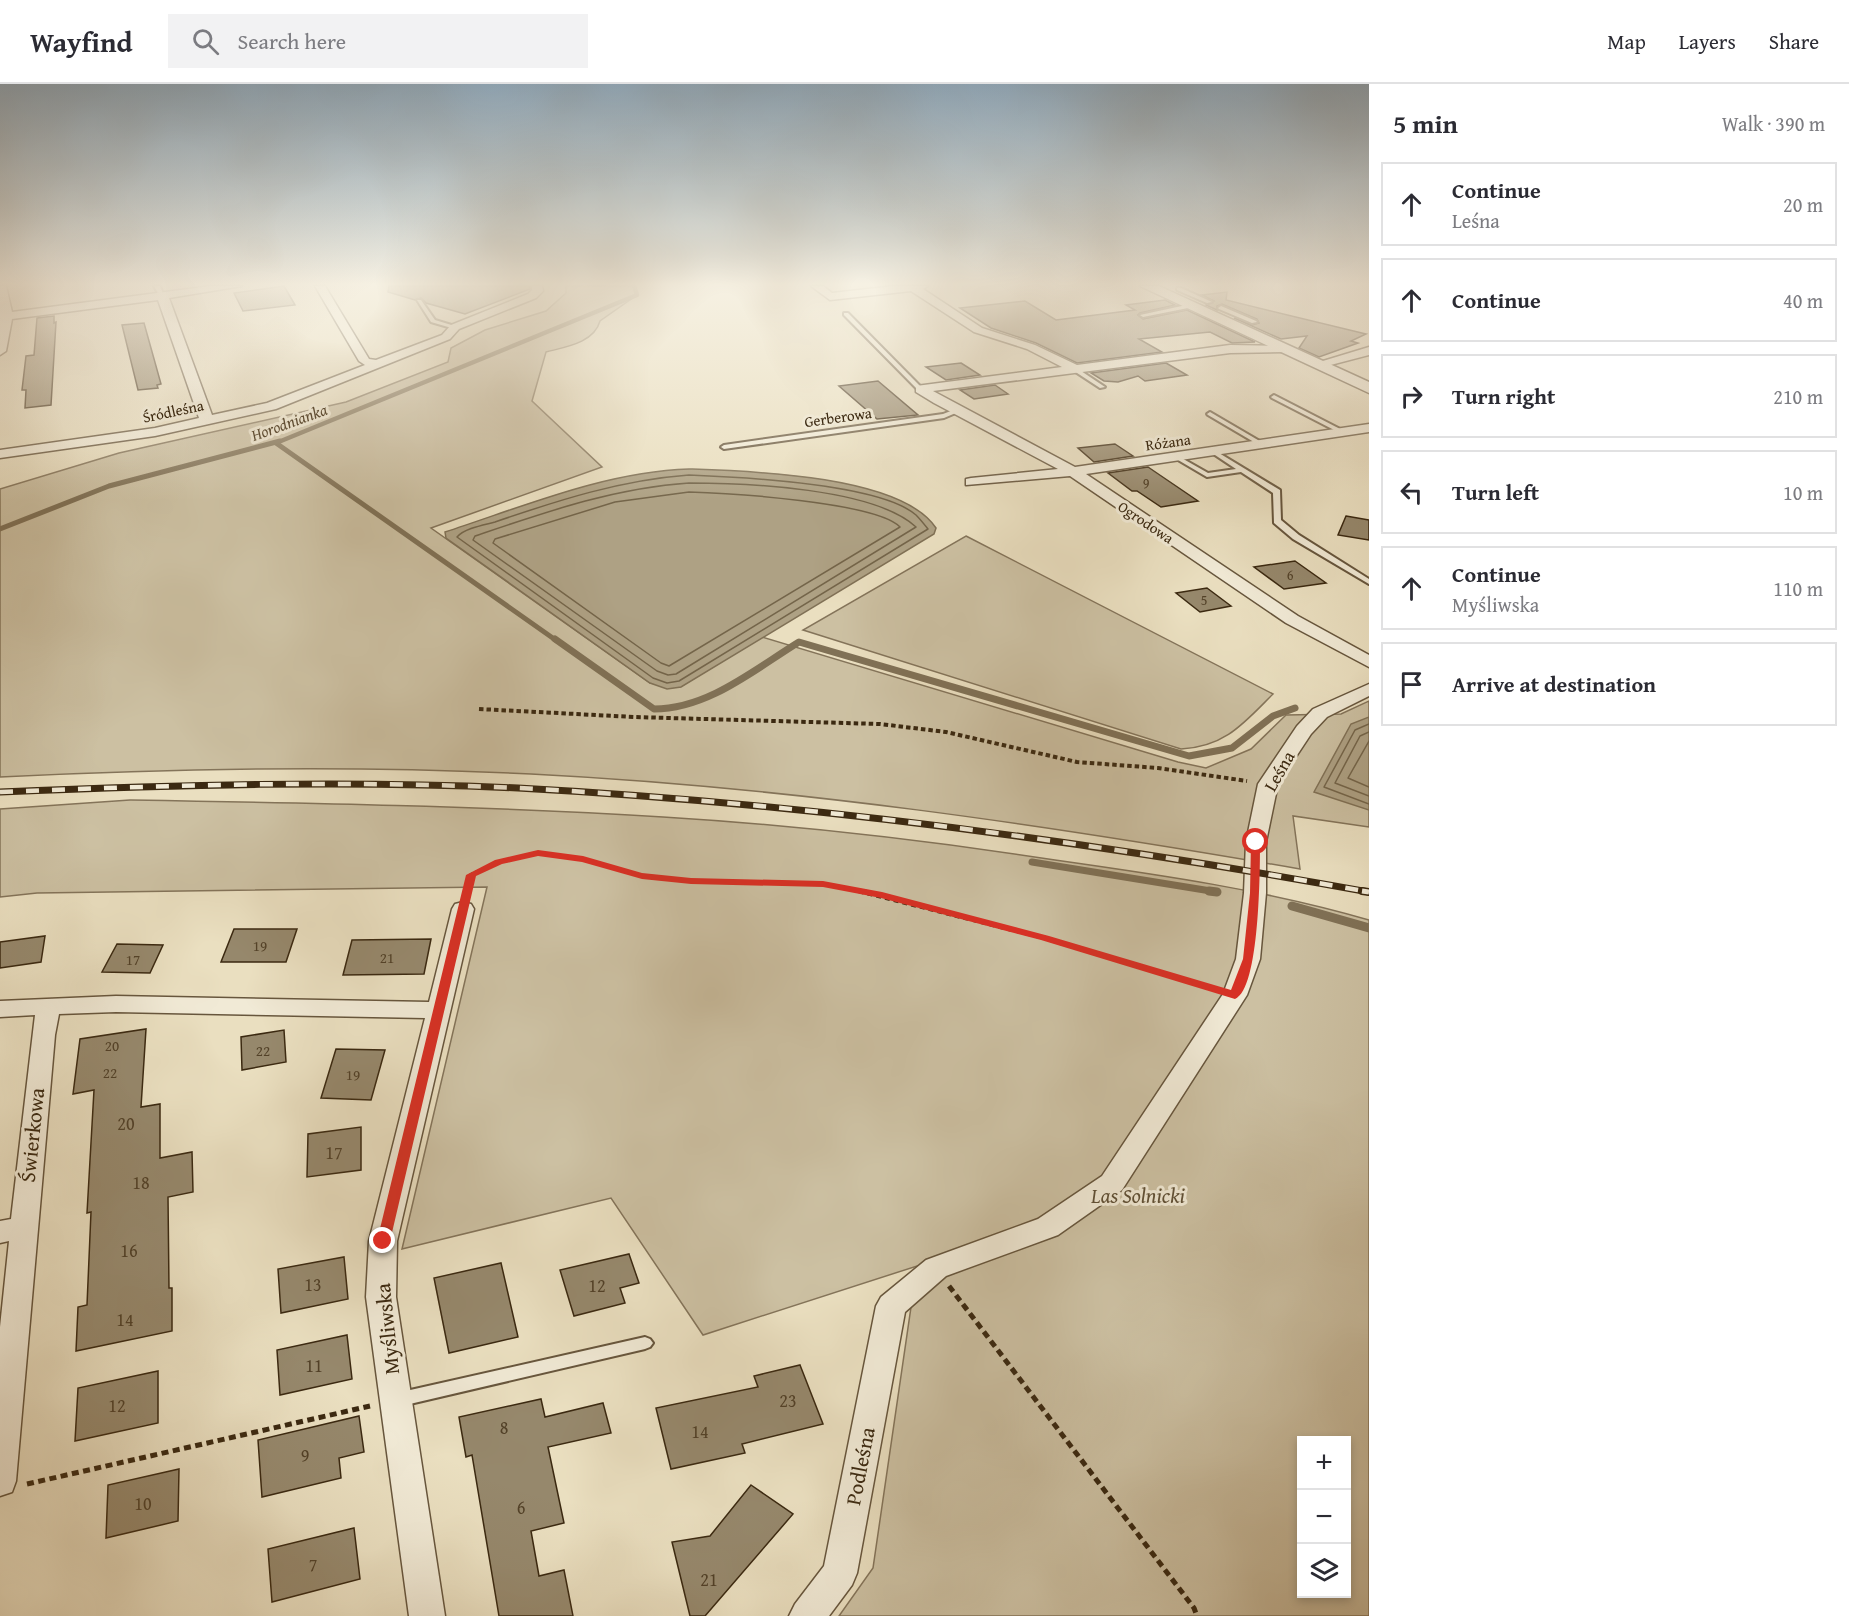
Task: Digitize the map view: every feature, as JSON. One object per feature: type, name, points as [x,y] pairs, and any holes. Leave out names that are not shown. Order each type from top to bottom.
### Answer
[{"type":"street","points":[[185,357],[207,421]]},
{"type":"street","points":[[363,357],[365,361],[376,364]]},
{"type":"street","name":"Śródleśna","points":[[0,454],[104,441],[271,406],[393,357]]},
{"type":"street","points":[[1052,357],[1073,368]]},
{"type":"street","points":[[920,389],[1160,357]]},
{"type":"street","points":[[1305,357],[1369,388]]},
{"type":"street","points":[[1319,364],[1344,357]]},
{"type":"street","name":"Ogrodowa","points":[[920,389],[956,411],[1072,472],[1290,620],[1369,662]]},
{"type":"street","name":"Różana","points":[[971,482],[1072,472],[1369,428]]},
{"type":"street","name":"Leśna","points":[[936,1268],[1048,1227],[1112,1183],[1235,995],[1248,959],[1255,893],[1256,842],[1268,784],[1304,729],[1320,713],[1369,689]]},
{"type":"street","name":"Myśliwska","points":[[427,1616],[381,1297],[383,1241],[463,909]]},
{"type":"street","points":[[0,1009],[116,1004],[437,1011]]},
{"type":"street","name":"Świerkowa","points":[[9,1483],[11,1230],[49,1006]]},
{"type":"street","name":"Podleśna","points":[[807,1616],[840,1573],[891,1306],[936,1268]]},
{"type":"lane","points":[[889,357],[920,389]]},
{"type":"lane","points":[[1073,368],[1102,387]]},
{"type":"lane","points":[[1274,397],[1342,432]]},
{"type":"lane","name":"Gerberowa","points":[[724,447],[944,416],[956,411]]},
{"type":"lane","points":[[1210,414],[1261,444]]},
{"type":"lane","points":[[1214,452],[1277,492],[1277,521],[1296,537],[1369,582]]},
{"type":"lane","points":[[1176,457],[1207,475],[1242,470]]},
{"type":"lane","points":[[395,1400],[645,1343]]},
{"type":"path","points":[[479,709],[634,717],[880,724],[946,732],[1077,762],[1158,768],[1268,784]]},
{"type":"path","points":[[463,909],[471,875],[499,862],[538,853],[583,859],[642,876],[681,880],[823,884],[882,895],[1045,938],[1235,995]]},
{"type":"path","points":[[936,1268],[1194,1608],[1197,1616]]},
{"type":"path","points":[[9,1483],[395,1400]]},
{"type":"green space","points":[[449,357],[544,357],[532,401],[602,467],[431,528],[650,683],[680,687],[762,637],[1178,762],[1206,768],[1251,749],[1286,715],[1341,714],[1369,701],[1369,827],[1293,816],[1300,869],[1109,837],[917,810],[821,798],[628,780],[399,769],[133,771],[0,777],[0,489],[119,453],[346,402],[448,362]]},
{"type":"green space","points":[[966,536],[1273,694],[1233,732],[1210,744],[1181,749],[803,630]]},
{"type":"green space","name":"Las Solnicki","points":[[130,800],[263,802],[530,810],[663,817],[859,834],[1174,878],[1291,900],[1369,920],[1369,1616],[839,1616],[873,1568],[917,1266],[703,1335],[611,1198],[402,1249],[487,887],[37,893],[0,897],[0,809]]},
{"type":"water","points":[[689,469],[822,479],[858,487],[891,497],[918,510],[936,528],[934,534],[681,687],[667,689],[650,683],[446,538],[445,532],[596,483],[626,476]]},
{"type":"water","points":[[1369,717],[1369,810],[1314,792],[1351,724]]},
{"type":"building","points":[[26,357],[54,357],[51,405],[25,408],[26,390],[22,390]]},
{"type":"building","points":[[130,357],[154,357],[161,384],[157,385],[158,388],[138,390]]},
{"type":"building","points":[[1066,357],[1120,357],[1077,363]]},
{"type":"building","points":[[961,363],[980,375],[946,380],[926,367]]},
{"type":"building","points":[[1166,363],[1187,375],[1145,381],[1138,376],[1118,382],[1104,381],[1091,373]]},
{"type":"building","points":[[878,381],[918,415],[877,419],[839,386]]},
{"type":"building","points":[[995,385],[1008,394],[974,399],[960,390]]},
{"type":"building","points":[[1115,444],[1133,456],[1094,462],[1078,448]]},
{"type":"building","points":[[1148,467],[1198,501],[1161,507],[1137,491],[1132,491],[1108,473]]},
{"type":"building","points":[[1346,516],[1369,520],[1369,540],[1338,535]]},
{"type":"building","points":[[1295,561],[1326,583],[1284,589],[1254,567]]},
{"type":"building","points":[[1207,588],[1231,606],[1200,612],[1176,593]]},
{"type":"building","points":[[234,929],[297,929],[286,962],[221,962]]},
{"type":"building","points":[[45,936],[41,962],[0,968],[0,942]]},
{"type":"building","points":[[431,939],[424,974],[343,975],[352,940]]},
{"type":"building","points":[[117,944],[163,945],[150,973],[102,972]]},
{"type":"building","points":[[146,1029],[141,1107],[160,1104],[160,1158],[192,1152],[193,1192],[168,1197],[172,1331],[76,1351],[78,1307],[87,1305],[91,1212],[87,1213],[94,1090],[73,1094],[80,1039]]},
{"type":"building","points":[[284,1030],[286,1062],[242,1070],[241,1037]]},
{"type":"building","points":[[336,1049],[385,1050],[371,1100],[321,1098]]},
{"type":"building","points":[[361,1127],[361,1170],[307,1177],[308,1134]]},
{"type":"building","points":[[629,1254],[639,1283],[620,1288],[625,1303],[574,1316],[560,1270]]},
{"type":"building","points":[[344,1257],[348,1299],[281,1313],[278,1269]]},
{"type":"building","points":[[501,1263],[518,1337],[449,1353],[434,1278]]},
{"type":"building","points":[[347,1335],[352,1379],[280,1395],[277,1350]]},
{"type":"building","points":[[800,1365],[823,1424],[742,1444],[745,1453],[671,1469],[656,1408],[758,1387],[754,1376]]},
{"type":"building","points":[[158,1371],[158,1423],[75,1441],[78,1388]]},
{"type":"building","points":[[541,1399],[545,1417],[603,1403],[611,1433],[548,1447],[564,1523],[531,1531],[539,1576],[564,1570],[573,1616],[499,1616],[472,1455],[466,1457],[459,1417]]},
{"type":"building","points":[[359,1416],[364,1452],[339,1458],[341,1478],[262,1497],[258,1440]]},
{"type":"building","points":[[179,1469],[178,1521],[106,1538],[108,1485]]},
{"type":"building","points":[[751,1485],[793,1514],[705,1616],[690,1616],[672,1542],[710,1536]]},
{"type":"building","points":[[354,1528],[360,1579],[272,1602],[268,1549]]},
{"type":"waterway","name":"Horodnianka","points":[[485,357],[276,443],[557,641]]},
{"type":"waterway","name":"Horodnianka","points":[[0,529],[109,486],[280,441]]},
{"type":"waterway","points":[[555,639],[654,709],[674,707],[712,695],[799,642],[1189,756],[1232,748],[1273,716],[1295,708]]},
{"type":"waterway","points":[[1032,862],[1217,892],[1209,891]]},
{"type":"waterway","points":[[1292,906],[1369,928]]},
{"type":"railway","points":[[0,792],[195,786],[389,784],[518,788],[625,795],[732,803],[945,826],[1157,856],[1369,892],[1362,891]]},
{"type":"route","points":[[383,1241],[471,875],[499,862],[538,853],[583,859],[642,876],[751,884],[823,884],[882,895],[1045,938],[1235,995],[1248,959],[1255,893],[1256,842]]}]
